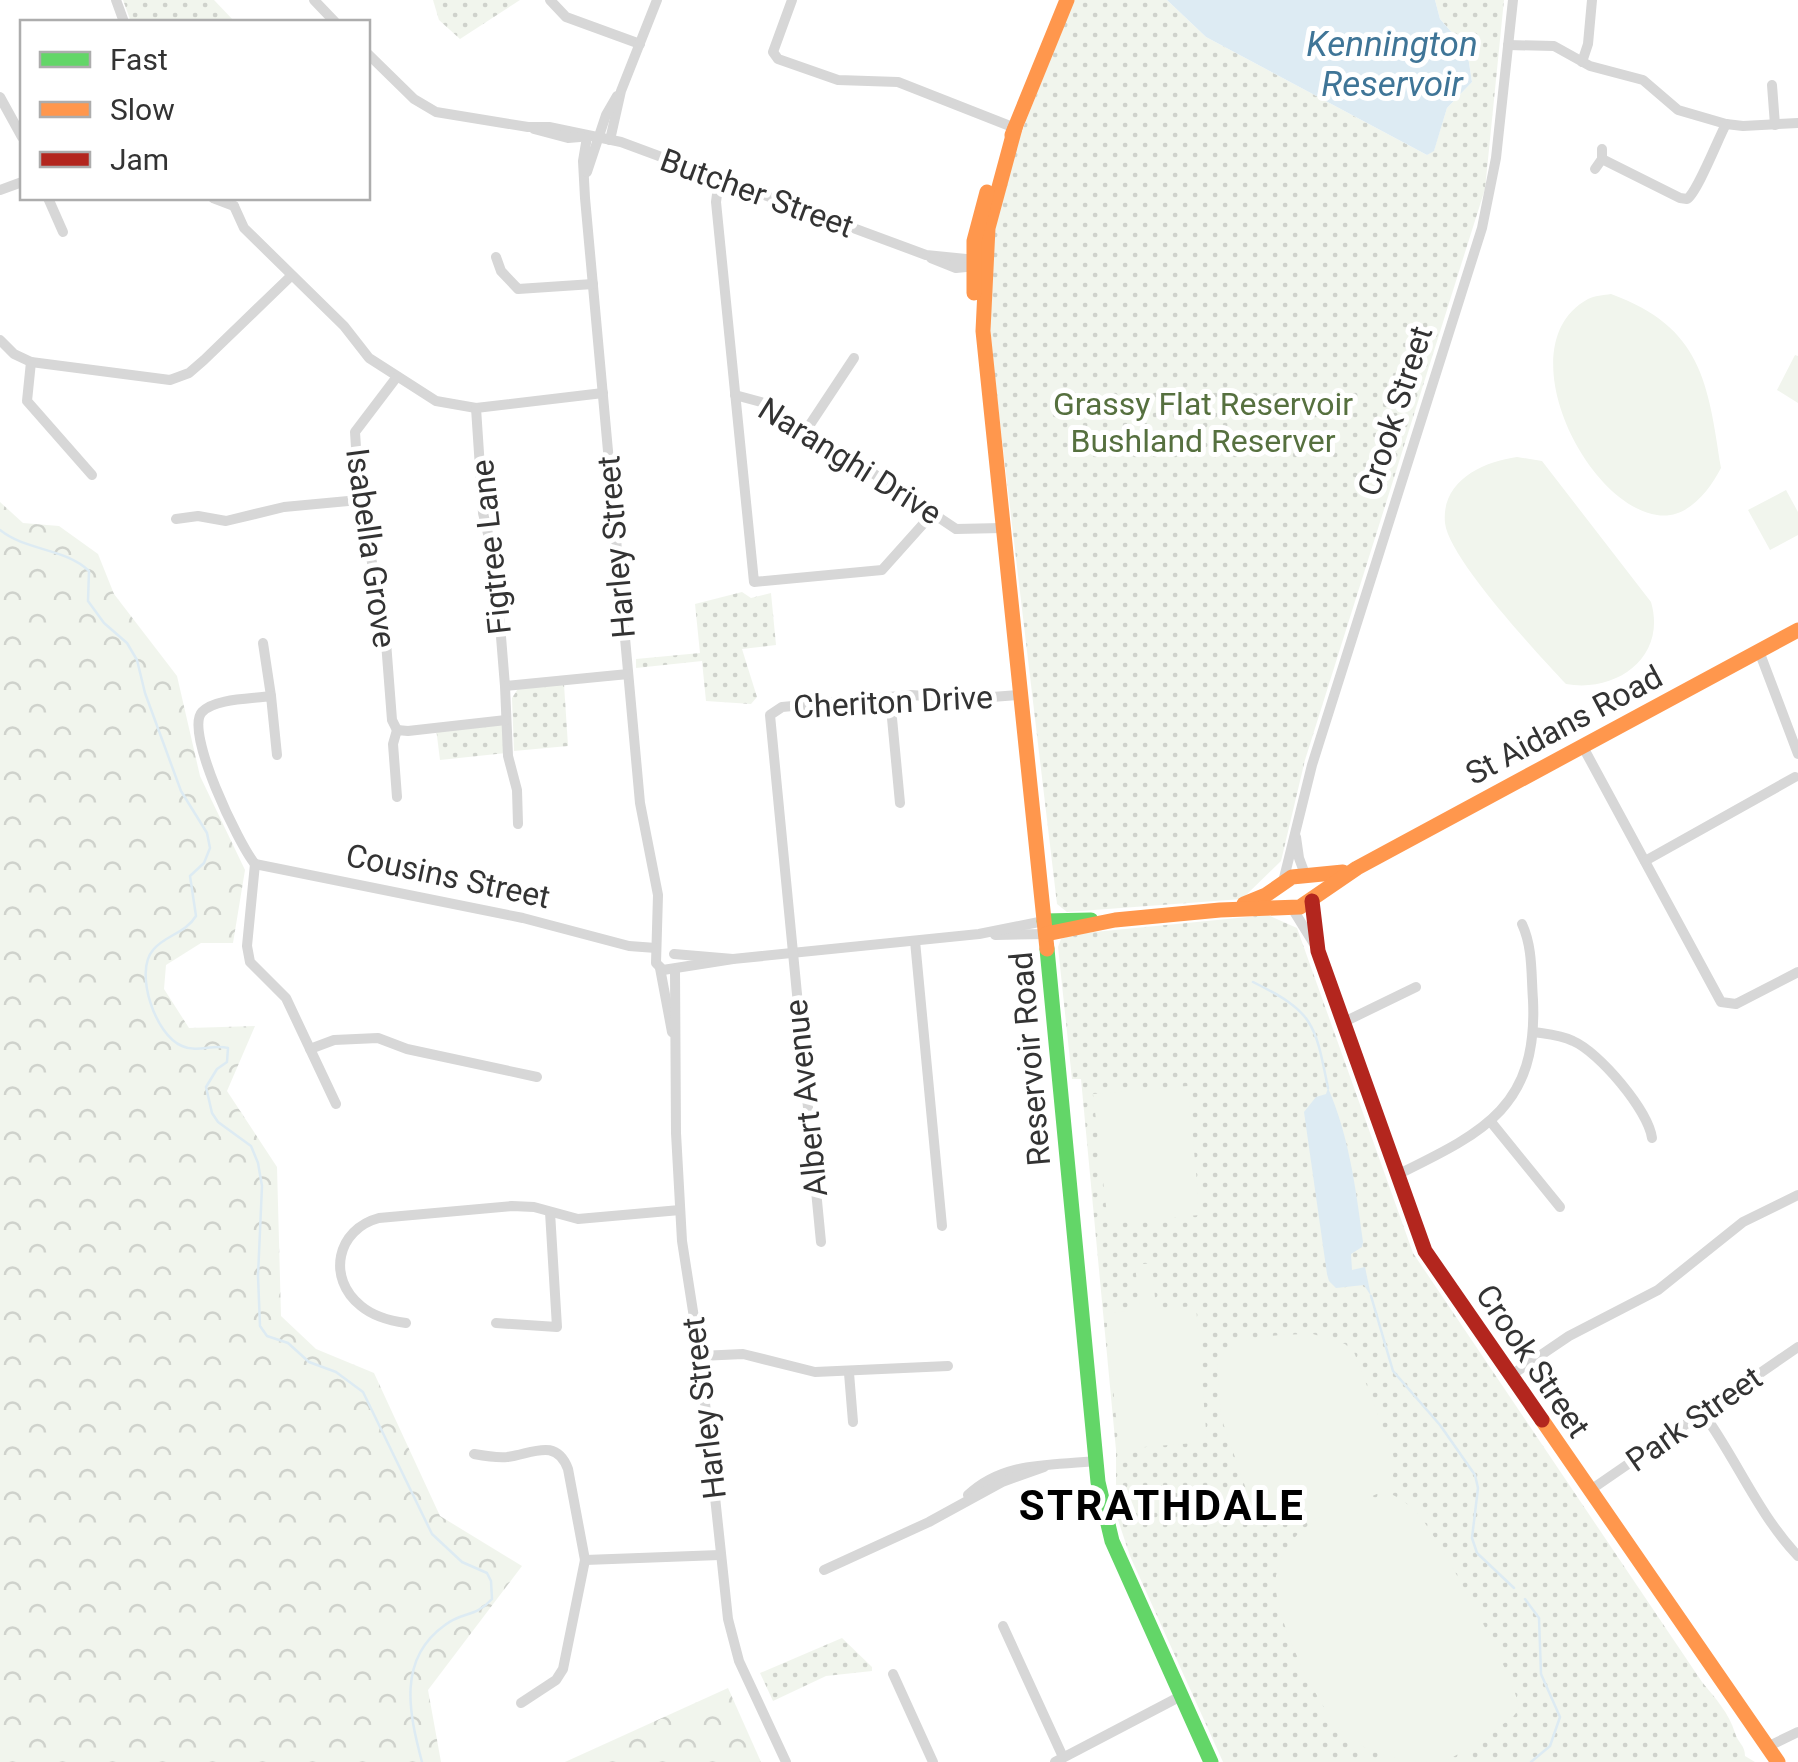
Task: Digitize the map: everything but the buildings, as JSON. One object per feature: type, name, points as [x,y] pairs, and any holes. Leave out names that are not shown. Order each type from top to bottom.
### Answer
[{"type":"street","points":[[314,0],[333,20]]},
{"type":"street","points":[[550,0],[566,17],[640,44]]},
{"type":"street","name":"Harley Street","points":[[657,0],[621,91],[583,161],[641,816],[660,916],[676,970],[674,1042]]},
{"type":"street","points":[[792,0],[773,52],[778,59],[838,80],[898,82],[1015,128]]},
{"type":"street","name":"Crook Street","points":[[1282,884],[1312,765],[1482,228],[1496,158],[1512,0]]},
{"type":"street","points":[[1582,62],[1588,44],[1592,0]]},
{"type":"street","name":"Reservoir Road","points":[[1061,2],[1015,128],[977,263],[1103,1512],[1112,1541],[1211,1762]]},
{"type":"street","points":[[1508,45],[1549,45],[1582,62],[1643,80],[1678,110],[1726,124],[1798,123]]},
{"type":"street","name":"Butcher Street","points":[[370,62],[431,110],[568,138],[598,138],[926,255],[946,266],[977,263]]},
{"type":"street","points":[[1772,84],[1775,125]]},
{"type":"street","points":[[0,96],[20,133]]},
{"type":"street","points":[[1600,159],[1685,204],[1696,191],[1726,124]]},
{"type":"street","name":"Naranghi Drive","points":[[718,179],[716,196],[735,396],[761,402],[960,530],[1002,528]]},
{"type":"street","points":[[49,200],[63,232]]},
{"type":"street","points":[[237,202],[244,228],[344,326],[369,358],[436,401],[476,408],[603,393]]},
{"type":"street","points":[[496,257],[518,289],[593,284]]},
{"type":"street","points":[[0,340],[14,354],[31,362],[170,380],[188,373],[204,360],[292,276]]},
{"type":"street","points":[[807,430],[854,358]]},
{"type":"street","points":[[31,362],[27,400],[92,474]]},
{"type":"street","name":"Isabella Grove","points":[[396,378],[356,432],[359,500],[384,616],[392,720],[397,730],[393,744],[397,797]]},
{"type":"street","points":[[735,396],[756,583],[882,570],[932,513]]},
{"type":"street","name":"Figtree Lane","points":[[476,408],[483,513],[495,563],[508,756],[517,790],[518,824]]},
{"type":"street","points":[[176,518],[198,516],[226,521],[284,506],[359,500]]},
{"type":"street","name":"St Aidans Road","points":[[1313,900],[1356,868],[1798,630]]},
{"type":"street","points":[[264,643],[278,755]]},
{"type":"street","points":[[1644,861],[1797,778],[1798,754],[1759,651]]},
{"type":"street","points":[[506,686],[628,674]]},
{"type":"street","name":"Cheriton Drive","points":[[792,953],[770,715],[782,706],[921,694],[966,699],[1019,695]]},
{"type":"street","points":[[271,696],[205,708],[198,715],[197,726],[208,770],[246,852],[256,864],[246,946],[250,962],[286,998],[336,1104]]},
{"type":"street","points":[[890,697],[900,803]]},
{"type":"street","points":[[397,730],[506,720]]},
{"type":"street","points":[[1583,747],[1721,1002],[1736,1004],[1798,972]]},
{"type":"street","name":"Crook Street","points":[[1296,831],[1298,858],[1307,877]]},
{"type":"street","name":"Cousins Street","points":[[256,864],[523,918],[629,946],[672,953]]},
{"type":"street","name":"St Aidans Road","points":[[1307,877],[1356,868]]},
{"type":"street","points":[[659,967],[676,970],[733,959],[1220,910],[1291,908],[1313,900],[1314,890],[1307,877],[1297,876],[1254,901],[1220,910]]},
{"type":"street","points":[[1282,884],[1282,896],[1291,908]]},
{"type":"street","name":"Crook Street","points":[[1313,900],[1318,951]]},
{"type":"street","name":"Crook Street","points":[[1291,908],[1318,951],[1425,1251],[1778,1762]]},
{"type":"street","name":"Harley Street","points":[[660,916],[659,967],[674,1042],[680,1210],[700,1356],[720,1555],[734,1647],[786,1762]]},
{"type":"street","points":[[1397,1175],[1464,1141],[1490,1122],[1518,1086],[1534,1032],[1530,948],[1522,924]]},
{"type":"street","points":[[915,940],[942,1226]]},
{"type":"street","name":"Cousins Street","points":[[629,946],[659,967]]},
{"type":"street","points":[[672,953],[733,959]]},
{"type":"street","name":"Albert Avenue","points":[[792,953],[821,1242]]},
{"type":"street","points":[[1344,1022],[1416,987]]},
{"type":"street","points":[[1534,1032],[1575,1042],[1596,1057],[1644,1116],[1652,1138]]},
{"type":"street","points":[[310,1049],[334,1040],[378,1038],[407,1049],[537,1077]]},
{"type":"street","points":[[1490,1122],[1560,1207]]},
{"type":"street","points":[[1510,1376],[1569,1336],[1658,1290],[1743,1222],[1798,1195]]},
{"type":"street","points":[[406,1323],[390,1321],[359,1305],[349,1290],[340,1264],[343,1243],[362,1222],[512,1206],[578,1219],[680,1210]]},
{"type":"street","points":[[496,1324],[557,1327],[550,1212]]},
{"type":"street","name":"Park Street","points":[[1589,1491],[1798,1347]]},
{"type":"street","points":[[700,1356],[743,1354],[814,1372],[948,1366]]},
{"type":"street","points":[[849,1373],[853,1422]]},
{"type":"street","points":[[1703,1413],[1766,1516],[1798,1556]]},
{"type":"street","points":[[474,1454],[500,1458],[540,1448],[552,1449],[568,1469],[584,1560],[563,1669],[556,1680],[521,1703]]},
{"type":"street","points":[[824,1570],[930,1522],[1000,1478],[1044,1467],[1096,1461]]},
{"type":"street","points":[[584,1560],[720,1555]]},
{"type":"street","points":[[1003,1626],[1059,1760],[1181,1696]]},
{"type":"street","points":[[893,1674],[933,1762]]},
{"type":"street","points":[[1768,1748],[1798,1732]]},
{"type":"green space","points":[[123,0],[214,0],[233,20],[130,20]]},
{"type":"green space","points":[[433,0],[520,0],[460,39],[439,20]]},
{"type":"green space","name":"Grassy Flat Reservoir Bushland Reserver","points":[[1074,0],[1167,0],[1206,37],[1427,155],[1434,150],[1447,108],[1472,82],[1467,50],[1440,19],[1435,0],[1504,0],[1485,189],[1305,760],[1281,861],[1242,899],[1067,912],[1057,904],[992,356],[987,262],[1010,161]]},
{"type":"green space","points":[[1611,294],[1665,323],[1682,341],[1704,384],[1721,468],[1696,502],[1678,513],[1657,515],[1629,504],[1604,482],[1581,453],[1564,419],[1555,384],[1554,350],[1565,320],[1588,299]]},
{"type":"green space","points":[[1795,355],[1798,356],[1798,403],[1777,390]]},
{"type":"green space","points":[[1517,457],[1542,461],[1651,602],[1652,639],[1645,654],[1620,677],[1603,683],[1566,684],[1497,606],[1450,539],[1446,508],[1457,485],[1478,469]]},
{"type":"green space","points":[[1786,490],[1798,512],[1798,535],[1770,550],[1748,510]]},
{"type":"green space","points":[[0,502],[23,523],[59,526],[98,554],[114,594],[177,676],[200,776],[245,870],[233,943],[201,943],[166,965],[164,989],[189,1028],[255,1026],[227,1091],[277,1167],[281,1316],[316,1349],[374,1373],[440,1516],[522,1566],[428,1690],[441,1762],[0,1762]]},
{"type":"green space","points":[[742,592],[751,598],[771,593],[776,645],[742,649],[757,697],[751,704],[706,701],[702,661],[636,668],[636,659],[700,653],[695,604]]},
{"type":"green space","points":[[564,684],[568,746],[514,751],[512,698],[519,687]]},
{"type":"green space","points":[[503,722],[506,753],[440,760],[436,728]]},
{"type":"green space","points":[[1268,915],[1297,928],[1413,1253],[1726,1713],[1745,1756],[1755,1762],[1223,1762],[1130,1556],[1116,1514],[1116,1450],[1081,1079],[1072,1079],[1058,947],[1061,939],[1074,934]]},
{"type":"green space","points":[[1188,1086],[1200,1215],[1108,1223],[1093,1094]]},
{"type":"green space","points":[[1152,1263],[1156,1309],[1196,1306],[1207,1442],[1119,1449],[1106,1313],[1140,1310],[1135,1265]]},
{"type":"green space","points":[[1313,1334],[1345,1344],[1354,1352],[1393,1454],[1395,1467],[1390,1488],[1357,1503],[1391,1494],[1418,1514],[1478,1613],[1516,1694],[1519,1709],[1512,1718],[1440,1762],[1402,1759],[1366,1748],[1346,1735],[1323,1706],[1289,1636],[1276,1592],[1282,1557],[1292,1541],[1321,1517],[1279,1524],[1255,1515],[1221,1417],[1217,1362],[1224,1353],[1260,1338]]},
{"type":"green space","points":[[842,1638],[872,1671],[826,1676],[773,1701],[760,1673]]},
{"type":"green space","points":[[728,1688],[761,1762],[565,1762]]},
{"type":"water","name":"Kennington Reservoir","points":[[1167,0],[1435,0],[1440,19],[1467,50],[1472,82],[1447,108],[1434,151],[1427,155],[1206,37]]},
{"type":"water","points":[[1328,1088],[1346,1144],[1363,1242],[1351,1254],[1352,1270],[1365,1267],[1371,1296],[1364,1285],[1336,1288],[1327,1274],[1304,1112]]},
{"type":"waterway","points":[[0,530],[69,558],[89,571],[88,601],[104,623],[127,643],[137,660],[181,791],[207,833],[210,848],[204,863],[190,876],[196,916],[153,950],[148,960],[147,987],[156,1017],[172,1040],[188,1048],[228,1048],[227,1062],[217,1069],[206,1087],[218,1122],[251,1146],[258,1163],[262,1186],[260,1326],[267,1336],[288,1343],[309,1362],[336,1372],[363,1392],[432,1534],[462,1562],[487,1573],[491,1581],[492,1599],[445,1625],[419,1654],[413,1670],[411,1706],[422,1762]]},
{"type":"waterway","points":[[1253,982],[1289,1002],[1308,1022],[1315,1034],[1328,1088]]},
{"type":"waterway","points":[[1371,1296],[1393,1371],[1440,1425],[1475,1475],[1478,1488],[1472,1538],[1477,1553],[1514,1588]]},
{"type":"waterway","points":[[1525,1599],[1539,1618],[1541,1674],[1560,1717],[1550,1746],[1531,1762]]},
{"type":"traffic: fast","points":[[1044,921],[1091,920]]},
{"type":"traffic: fast","points":[[1047,949],[1098,1482],[1112,1541],[1211,1762]]},
{"type":"traffic: slow","points":[[1012,135],[1067,0]]},
{"type":"traffic: slow","points":[[1015,128],[988,228],[983,331],[1047,949]]},
{"type":"traffic: slow","points":[[974,293],[974,241],[987,192]]},
{"type":"traffic: slow","points":[[1046,934],[1115,920],[1300,907],[1357,868],[1798,630]]},
{"type":"traffic: slow","points":[[1244,904],[1292,877],[1343,872]]},
{"type":"traffic: slow","points":[[1542,1420],[1778,1762]]},
{"type":"traffic: jam","points":[[1312,901],[1318,951],[1425,1251],[1542,1420]]},
{"type":"district","name":"STRATHDALE","points":[[1162,1505]]}]
